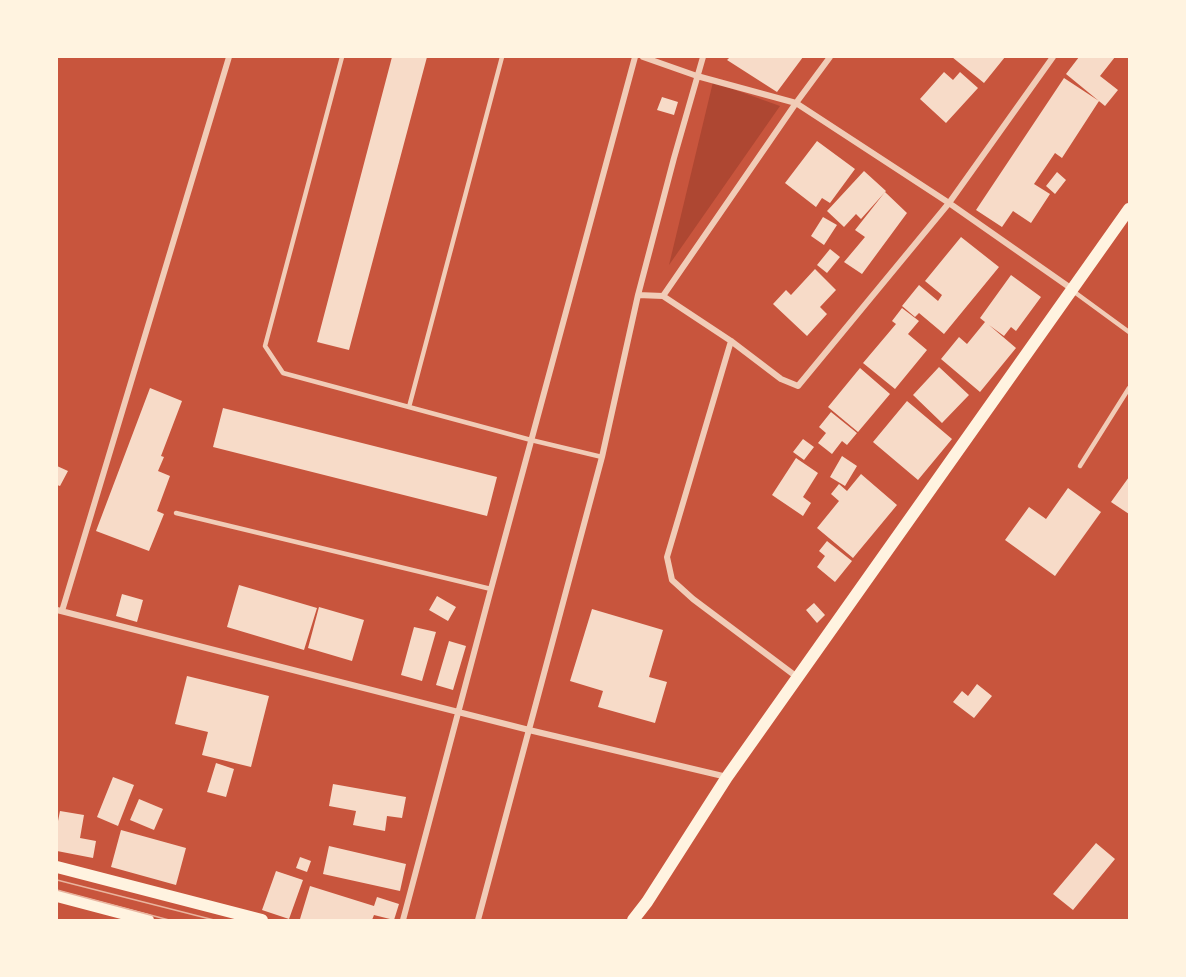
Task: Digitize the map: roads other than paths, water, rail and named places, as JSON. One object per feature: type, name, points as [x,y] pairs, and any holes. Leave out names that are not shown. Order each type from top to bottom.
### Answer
[{"type":"main road","points":[[633,920],[647,903],[727,777],[1129,209]]},
{"type":"main road","points":[[57,867],[262,920]]},
{"type":"main road","points":[[57,897],[148,920]]},
{"type":"main road","points":[[641,920],[647,903]]},
{"type":"street","points":[[230,57],[59,611],[529,730],[727,777]]},
{"type":"street","points":[[403,920],[490,589],[635,57]]},
{"type":"street","points":[[643,57],[697,76],[796,103],[949,203],[1072,290]]},
{"type":"street","points":[[478,920],[602,457],[638,295],[703,57]]},
{"type":"street","points":[[663,296],[830,57]]},
{"type":"street","points":[[638,295],[663,296],[731,341],[781,379],[798,386],[949,203],[1053,57]]},
{"type":"street","points":[[731,341],[667,557],[670,573],[672,580],[693,599],[797,677]]},
{"type":"lane","points":[[342,57],[266,346],[283,373],[602,457]]},
{"type":"lane","points":[[409,407],[502,57]]},
{"type":"lane","points":[[1072,290],[1129,332]]},
{"type":"lane","points":[[1080,466],[1129,388]]},
{"type":"lane","points":[[176,513],[490,589]]},
{"type":"tram line","points":[[57,880],[214,920]]},
{"type":"tram line","points":[[57,890],[169,920]]}]
